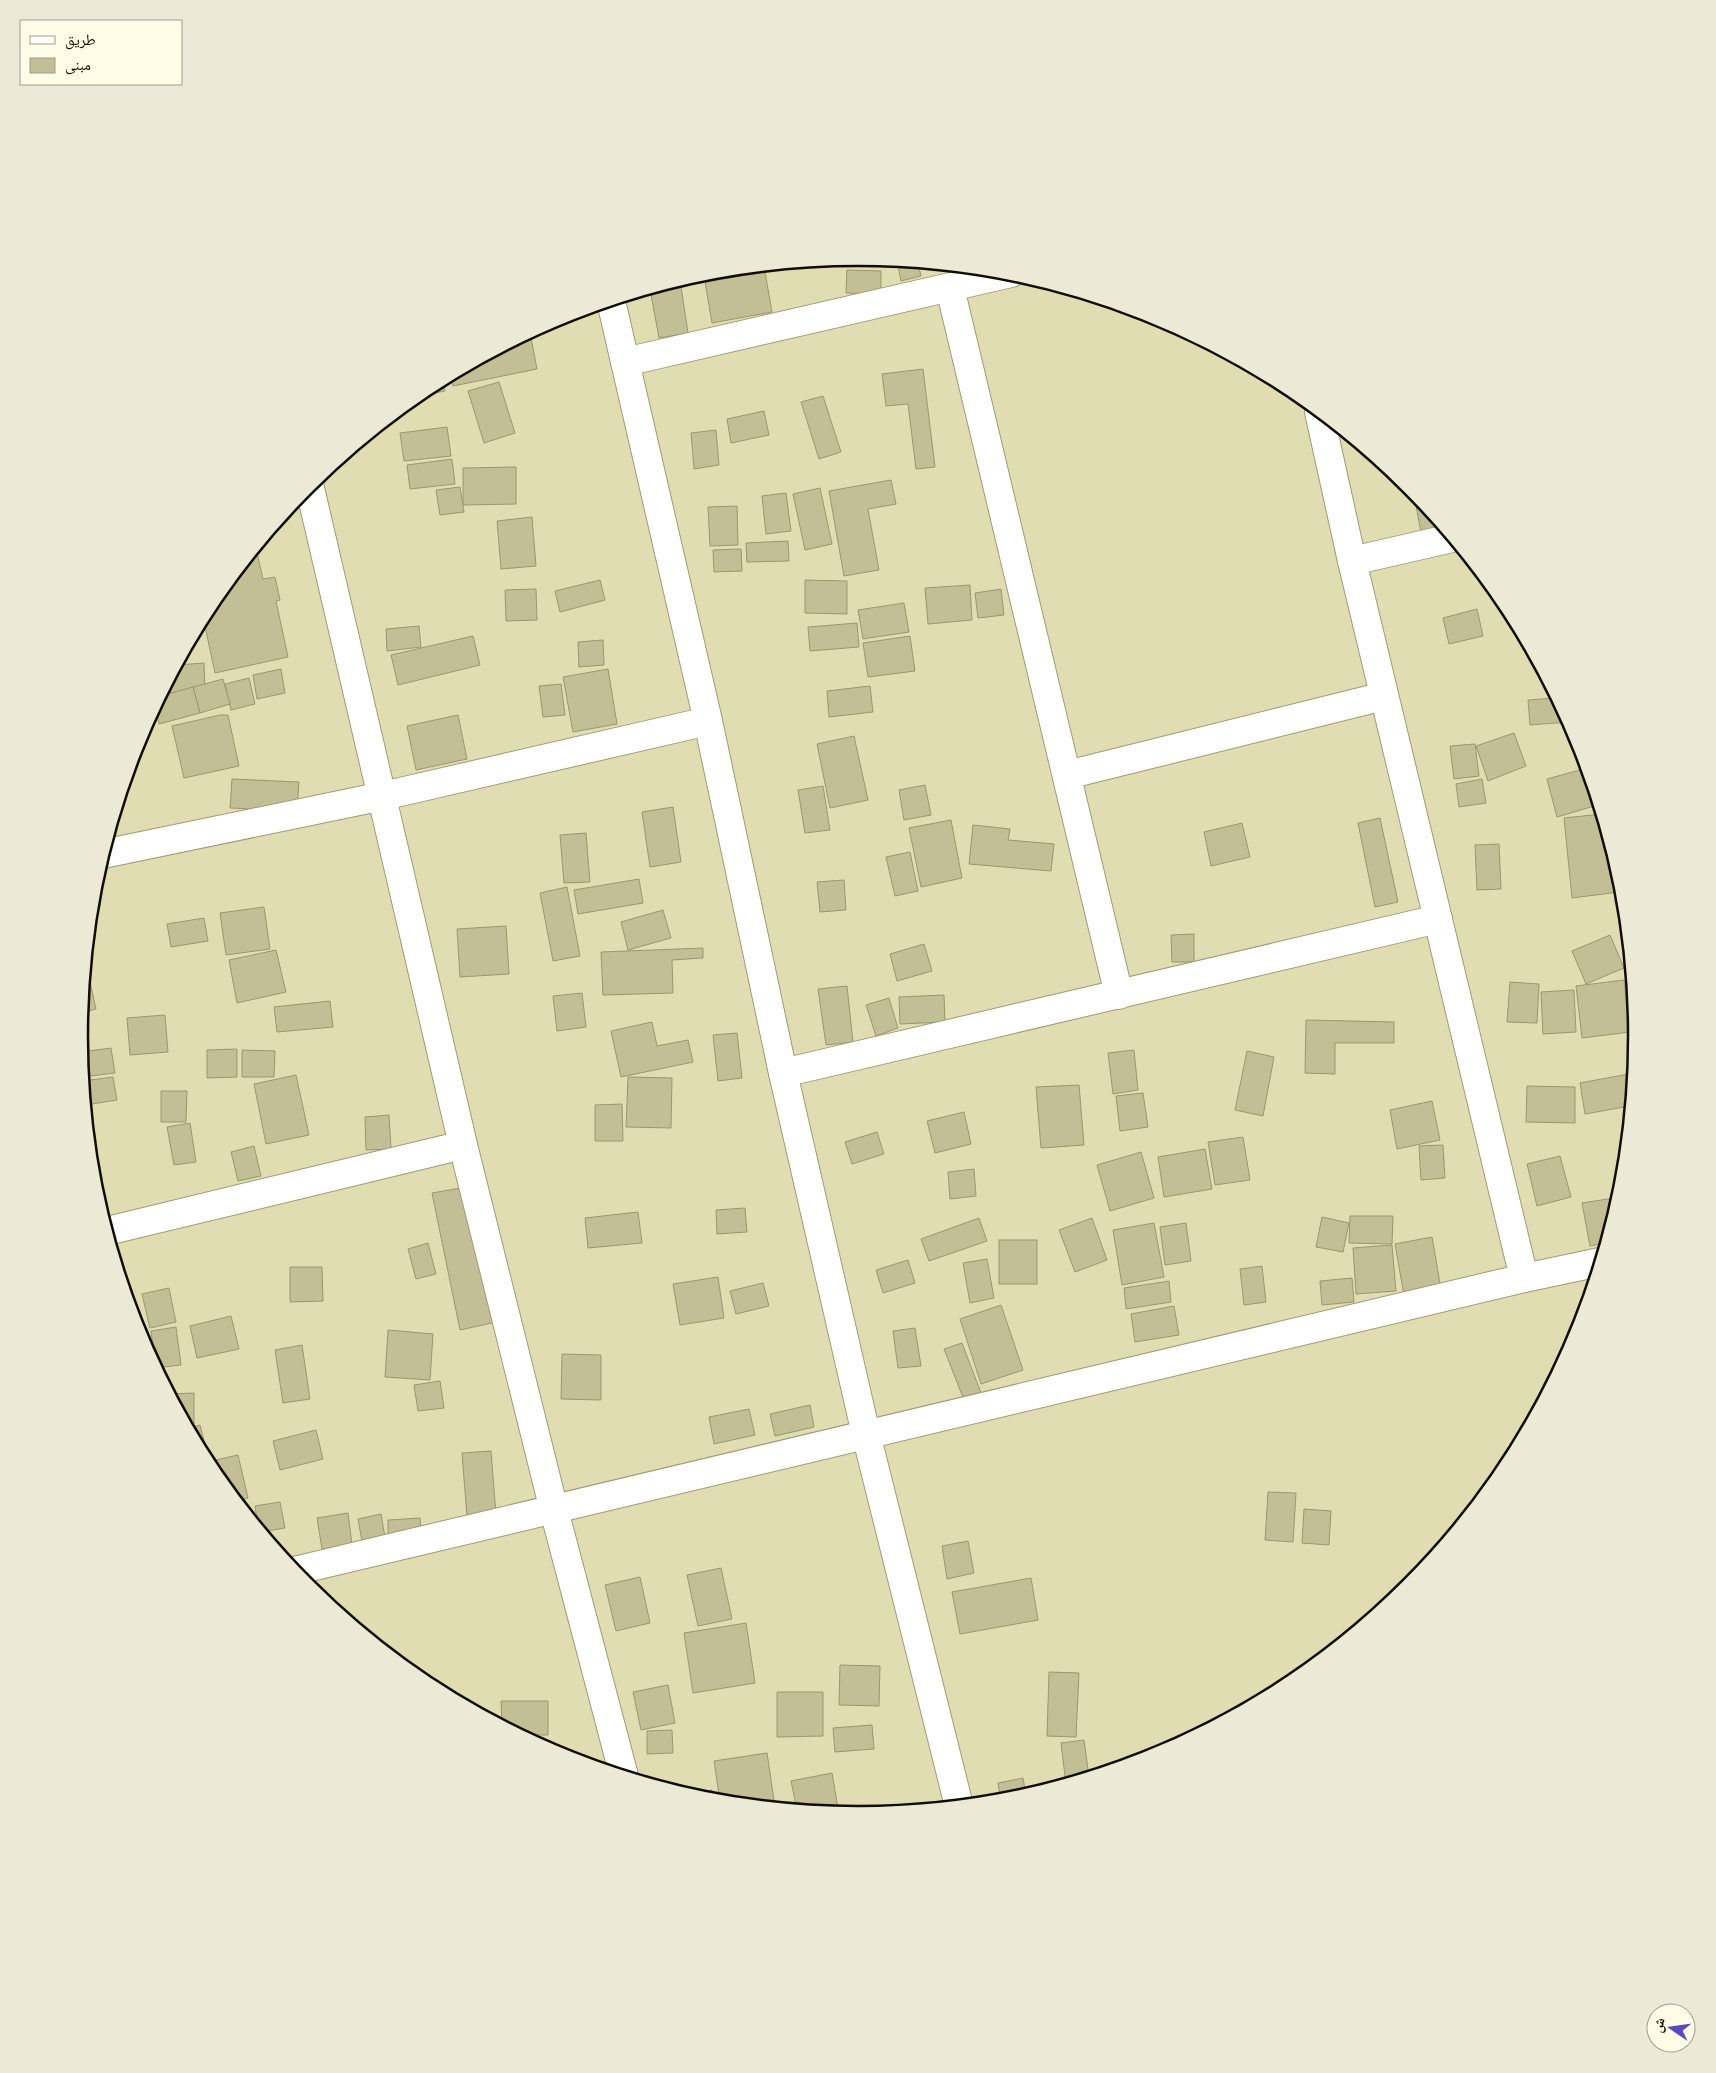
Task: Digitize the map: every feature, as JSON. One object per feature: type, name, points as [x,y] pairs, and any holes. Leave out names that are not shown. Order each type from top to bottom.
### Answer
[{"type":"street","points":[[625,362],[990,278]]},
{"type":"street","points":[[950,288],[1119,995]]},
{"type":"street","points":[[612,306],[708,721],[782,1073],[866,1434],[958,1800]]},
{"type":"street","points":[[1321,421],[1352,561],[1524,1278]]},
{"type":"street","points":[[311,494],[383,796],[462,1145],[554,1510],[622,1770]]},
{"type":"street","points":[[1352,561],[1446,539]]},
{"type":"street","points":[[1067,775],[1384,696]]},
{"type":"street","points":[[110,853],[383,796],[708,721]]},
{"type":"street","points":[[782,1073],[1119,995],[1438,918]]},
{"type":"street","points":[[113,1231],[462,1145]]},
{"type":"street","points":[[302,1569],[1524,1278],[1594,1263]]},
{"type":"building","points":[[898,268],[919,269],[921,276],[901,281]]},
{"type":"building","points":[[847,270],[881,271],[881,294],[846,293]]},
{"type":"building","points":[[765,272],[772,312],[712,323],[705,282]]},
{"type":"building","points":[[681,287],[688,333],[659,338],[651,294]]},
{"type":"building","points":[[531,339],[537,369],[453,386],[452,382],[473,369]]},
{"type":"building","points":[[923,369],[935,467],[916,469],[908,404],[886,406],[882,374]]},
{"type":"building","points":[[499,382],[515,433],[484,443],[468,391]]},
{"type":"building","points":[[444,387],[445,391],[435,393]]},
{"type":"building","points":[[823,396],[841,452],[819,459],[801,402]]},
{"type":"building","points":[[764,411],[769,435],[731,443],[727,419]]},
{"type":"building","points":[[447,427],[451,456],[404,461],[400,433]]},
{"type":"building","points":[[716,430],[719,465],[694,469],[691,433]]},
{"type":"building","points":[[452,459],[455,484],[410,489],[407,465]]},
{"type":"building","points":[[516,467],[516,504],[463,505],[463,468]]},
{"type":"building","points":[[891,480],[896,504],[868,509],[879,570],[844,576],[829,491]]},
{"type":"building","points":[[460,487],[464,512],[440,515],[436,490]]},
{"type":"building","points":[[820,488],[832,544],[805,550],[793,494]]},
{"type":"building","points":[[786,493],[791,531],[766,534],[762,496]]},
{"type":"building","points":[[737,506],[738,545],[710,546],[708,507]]},
{"type":"building","points":[[1416,506],[1438,529],[1421,532]]},
{"type":"building","points":[[532,517],[536,566],[501,569],[497,521]]},
{"type":"building","points":[[788,541],[789,561],[747,562],[746,543]]},
{"type":"building","points":[[741,549],[742,571],[714,572],[713,550]]},
{"type":"building","points":[[257,554],[263,579],[275,577],[280,600],[276,601],[288,657],[215,673],[205,627],[217,608]]},
{"type":"building","points":[[600,580],[605,600],[560,612],[555,591]]},
{"type":"building","points":[[805,580],[847,581],[847,614],[805,613]]},
{"type":"building","points":[[970,585],[972,620],[928,624],[925,588]]},
{"type":"building","points":[[536,589],[537,620],[506,621],[505,590]]},
{"type":"building","points":[[1001,589],[1004,615],[978,618],[975,593]]},
{"type":"building","points":[[904,603],[909,632],[863,639],[858,610]]},
{"type":"building","points":[[1477,609],[1483,636],[1449,644],[1443,618]]},
{"type":"building","points":[[857,623],[859,647],[810,651],[808,627]]},
{"type":"building","points":[[419,626],[421,647],[387,651],[386,629]]},
{"type":"building","points":[[473,636],[480,665],[398,685],[391,655]]},
{"type":"building","points":[[910,636],[915,671],[868,677],[863,643]]},
{"type":"building","points":[[603,640],[604,665],[579,667],[578,642]]},
{"type":"building","points":[[204,663],[205,691],[169,693],[184,664]]},
{"type":"building","points":[[281,669],[285,693],[257,699],[253,675]]},
{"type":"building","points":[[608,669],[617,724],[573,732],[563,677]]},
{"type":"building","points":[[249,678],[255,704],[231,710],[225,684]]},
{"type":"building","points":[[223,679],[230,704],[200,713],[193,687]]},
{"type":"building","points":[[561,684],[565,715],[543,717],[539,686]]},
{"type":"building","points":[[870,686],[873,712],[829,717],[827,691]]},
{"type":"building","points":[[193,687],[200,713],[159,724],[157,717],[168,694]]},
{"type":"building","points":[[1550,698],[1561,723],[1530,725],[1528,700]]},
{"type":"building","points":[[220,715],[228,715],[239,766],[184,778],[172,726]]},
{"type":"building","points":[[458,715],[467,759],[416,770],[407,726]]},
{"type":"building","points":[[1514,733],[1526,766],[1488,781],[1476,746]]},
{"type":"building","points":[[854,736],[868,800],[830,808],[817,744]]},
{"type":"building","points":[[1475,744],[1479,776],[1454,779],[1450,746]]},
{"type":"building","points":[[1581,770],[1593,806],[1557,817],[1547,779]]},
{"type":"building","points":[[232,779],[299,782],[297,811],[230,808]]},
{"type":"building","points":[[1482,779],[1486,803],[1459,807],[1456,784]]},
{"type":"building","points":[[925,785],[931,815],[904,820],[899,790]]},
{"type":"building","points":[[823,786],[830,830],[805,833],[798,790]]},
{"type":"building","points":[[673,807],[681,862],[650,867],[642,812]]},
{"type":"building","points":[[1595,815],[1615,893],[1572,898],[1564,818]]},
{"type":"building","points":[[1380,818],[1398,902],[1375,907],[1358,823]]},
{"type":"building","points":[[951,820],[962,878],[921,887],[909,828]]},
{"type":"building","points":[[1242,823],[1250,857],[1211,866],[1204,832]]},
{"type":"building","points":[[973,825],[1010,829],[1008,840],[1054,844],[1051,871],[969,864]]},
{"type":"building","points":[[586,833],[590,882],[564,883],[560,835]]},
{"type":"building","points":[[1499,844],[1501,889],[1477,890],[1475,845]]},
{"type":"building","points":[[910,852],[918,891],[895,896],[886,857]]},
{"type":"building","points":[[639,879],[643,903],[578,914],[574,890]]},
{"type":"building","points":[[844,880],[846,910],[820,912],[817,882]]},
{"type":"building","points":[[567,887],[580,956],[553,961],[540,893]]},
{"type":"building","points":[[264,907],[270,949],[226,955],[220,913]]},
{"type":"building","points":[[663,910],[671,938],[628,950],[621,922]]},
{"type":"building","points":[[204,918],[208,941],[171,947],[167,924]]},
{"type":"building","points":[[506,926],[509,974],[460,977],[457,929]]},
{"type":"building","points":[[1194,934],[1194,962],[1172,962],[1171,935]]},
{"type":"building","points":[[1610,935],[1624,968],[1586,984],[1572,951]]},
{"type":"building","points":[[924,944],[932,971],[897,981],[890,954]]},
{"type":"building","points":[[703,948],[703,958],[672,960],[673,993],[603,995],[601,952]]},
{"type":"building","points":[[276,950],[286,992],[237,1003],[229,960]]},
{"type":"building","points":[[90,980],[96,1009],[88,1011]]},
{"type":"building","points":[[1624,980],[1628,1032],[1582,1038],[1576,986]]},
{"type":"building","points":[[1510,982],[1539,984],[1537,1023],[1507,1022]]},
{"type":"building","points":[[847,986],[853,1042],[826,1045],[818,989]]},
{"type":"building","points":[[1574,990],[1576,1032],[1543,1034],[1541,992]]},
{"type":"building","points":[[582,993],[586,1027],[557,1031],[553,996]]},
{"type":"building","points":[[944,995],[945,1022],[900,1024],[899,997]]},
{"type":"building","points":[[889,998],[898,1028],[876,1036],[866,1005]]},
{"type":"building","points":[[330,1001],[333,1027],[277,1032],[274,1007]]},
{"type":"building","points":[[165,1015],[168,1052],[130,1055],[127,1018]]},
{"type":"building","points":[[1306,1020],[1394,1022],[1394,1043],[1335,1043],[1335,1074],[1305,1073]]},
{"type":"building","points":[[652,1022],[657,1046],[688,1040],[693,1062],[621,1077],[611,1031]]},
{"type":"building","points":[[737,1033],[742,1078],[718,1081],[713,1035]]},
{"type":"building","points":[[111,1048],[115,1073],[89,1076],[88,1051]]},
{"type":"building","points":[[237,1049],[237,1077],[207,1078],[207,1050]]},
{"type":"building","points":[[242,1050],[275,1051],[274,1077],[242,1077]]},
{"type":"building","points":[[1134,1050],[1138,1090],[1113,1094],[1108,1053]]},
{"type":"building","points":[[1247,1051],[1274,1057],[1263,1116],[1235,1110]]},
{"type":"building","points":[[1627,1074],[1625,1107],[1585,1114],[1580,1083]]},
{"type":"building","points":[[296,1075],[309,1135],[266,1144],[254,1084]]},
{"type":"building","points":[[113,1077],[117,1100],[91,1104],[89,1080]]},
{"type":"building","points":[[628,1077],[672,1078],[671,1128],[626,1127]]},
{"type":"building","points":[[1079,1085],[1084,1145],[1041,1148],[1036,1087]]},
{"type":"building","points":[[1527,1086],[1575,1087],[1575,1123],[1526,1122]]},
{"type":"building","points":[[161,1091],[187,1091],[186,1122],[161,1122]]},
{"type":"building","points":[[1143,1093],[1148,1127],[1120,1131],[1116,1096]]},
{"type":"building","points":[[1432,1101],[1440,1140],[1397,1149],[1390,1110]]},
{"type":"building","points":[[622,1104],[623,1141],[595,1141],[595,1105]]},
{"type":"building","points":[[964,1112],[971,1144],[935,1153],[927,1121]]},
{"type":"building","points":[[389,1115],[391,1149],[366,1150],[365,1117]]},
{"type":"building","points":[[190,1123],[196,1162],[174,1165],[167,1127]]},
{"type":"building","points":[[877,1132],[884,1154],[852,1164],[845,1142]]},
{"type":"building","points":[[1243,1137],[1250,1180],[1215,1185],[1208,1142]]},
{"type":"building","points":[[1443,1145],[1445,1178],[1421,1180],[1419,1146]]},
{"type":"building","points":[[254,1146],[261,1176],[238,1181],[231,1152]]},
{"type":"building","points":[[1205,1149],[1212,1189],[1164,1197],[1158,1157]]},
{"type":"building","points":[[1141,1152],[1154,1198],[1110,1211],[1097,1165]]},
{"type":"building","points":[[1560,1156],[1571,1197],[1537,1206],[1527,1164]]},
{"type":"building","points":[[974,1169],[976,1196],[950,1199],[948,1172]]},
{"type":"building","points":[[483,1184],[510,1319],[460,1330],[432,1193]]},
{"type":"building","points":[[1611,1198],[1600,1244],[1590,1246],[1582,1203]]},
{"type":"building","points":[[745,1208],[747,1232],[717,1234],[716,1210]]},
{"type":"building","points":[[638,1212],[642,1243],[588,1248],[585,1218]]},
{"type":"building","points":[[1350,1216],[1393,1216],[1392,1244],[1349,1243]]},
{"type":"building","points":[[1322,1217],[1349,1223],[1343,1252],[1316,1247]]},
{"type":"building","points":[[979,1218],[987,1241],[929,1261],[921,1239]]},
{"type":"building","points":[[1092,1218],[1107,1260],[1075,1272],[1059,1230]]},
{"type":"building","points":[[1154,1223],[1164,1277],[1122,1285],[1113,1230]]},
{"type":"building","points":[[1186,1223],[1191,1261],[1165,1265],[1160,1227]]},
{"type":"building","points":[[1432,1237],[1441,1289],[1404,1295],[1395,1244]]},
{"type":"building","points":[[999,1240],[1037,1240],[1037,1284],[999,1284]]},
{"type":"building","points":[[428,1243],[436,1274],[416,1279],[408,1249]]},
{"type":"building","points":[[1392,1245],[1396,1291],[1356,1294],[1353,1248]]},
{"type":"building","points":[[987,1259],[994,1298],[970,1303],[963,1263]]},
{"type":"building","points":[[908,1260],[915,1283],[883,1293],[876,1270]]},
{"type":"building","points":[[1262,1266],[1266,1302],[1244,1305],[1240,1269]]},
{"type":"building","points":[[290,1267],[322,1267],[323,1301],[290,1302]]},
{"type":"building","points":[[718,1277],[724,1318],[680,1325],[673,1284]]},
{"type":"building","points":[[1352,1278],[1354,1302],[1322,1305],[1320,1281]]},
{"type":"building","points":[[1169,1281],[1171,1302],[1126,1309],[1124,1288]]},
{"type":"building","points":[[763,1283],[769,1306],[736,1314],[730,1291]]},
{"type":"building","points":[[169,1288],[176,1322],[150,1328],[142,1294]]},
{"type":"building","points":[[1001,1305],[1023,1370],[981,1384],[960,1319]]},
{"type":"building","points":[[1174,1306],[1179,1335],[1135,1342],[1131,1314]]},
{"type":"building","points":[[231,1316],[239,1349],[197,1358],[190,1326]]},
{"type":"building","points":[[176,1327],[181,1365],[163,1367],[153,1347],[151,1331]]},
{"type":"building","points":[[915,1328],[921,1366],[898,1368],[893,1331]]},
{"type":"building","points":[[388,1330],[433,1334],[430,1380],[385,1377]]},
{"type":"building","points":[[962,1343],[981,1393],[964,1400],[944,1349]]},
{"type":"building","points":[[302,1345],[310,1399],[283,1403],[275,1350]]},
{"type":"building","points":[[562,1354],[601,1355],[601,1400],[561,1399]]},
{"type":"building","points":[[440,1381],[444,1408],[418,1411],[414,1385]]},
{"type":"building","points":[[194,1393],[194,1424],[191,1422],[176,1394]]},
{"type":"building","points":[[810,1405],[814,1427],[775,1436],[770,1414]]},
{"type":"building","points":[[749,1409],[755,1435],[714,1444],[709,1417]]},
{"type":"building","points":[[200,1425],[205,1446],[194,1427]]},
{"type":"building","points":[[316,1430],[323,1459],[280,1470],[273,1441]]},
{"type":"building","points":[[491,1451],[496,1514],[467,1517],[462,1453]]},
{"type":"building","points":[[238,1455],[248,1498],[242,1499],[217,1465],[216,1460]]},
{"type":"building","points":[[1268,1492],[1296,1493],[1293,1542],[1265,1540]]},
{"type":"building","points":[[280,1502],[285,1528],[267,1531],[257,1518],[255,1506]]},
{"type":"building","points":[[1304,1509],[1331,1511],[1329,1545],[1302,1543]]},
{"type":"building","points":[[348,1513],[352,1545],[322,1549],[317,1518]]},
{"type":"building","points":[[381,1514],[388,1554],[365,1558],[358,1519]]},
{"type":"building","points":[[420,1518],[422,1549],[388,1550],[388,1520]]},
{"type":"building","points":[[968,1541],[974,1573],[947,1579],[942,1546]]},
{"type":"building","points":[[721,1568],[732,1619],[698,1626],[687,1575]]},
{"type":"building","points":[[640,1577],[650,1623],[616,1631],[605,1585]]},
{"type":"building","points":[[1031,1578],[1038,1620],[960,1634],[952,1592]]},
{"type":"building","points":[[746,1623],[755,1683],[693,1693],[684,1633]]},
{"type":"building","points":[[840,1665],[880,1666],[879,1706],[839,1705]]},
{"type":"building","points":[[1049,1672],[1079,1673],[1076,1737],[1047,1736]]},
{"type":"building","points":[[668,1685],[675,1723],[641,1730],[633,1692]]},
{"type":"building","points":[[777,1692],[823,1692],[823,1736],[777,1737]]},
{"type":"building","points":[[501,1701],[548,1701],[548,1735],[533,1735],[502,1720]]},
{"type":"building","points":[[872,1725],[874,1749],[835,1752],[833,1728]]},
{"type":"building","points":[[672,1730],[673,1753],[647,1754],[647,1731]]},
{"type":"building","points":[[1084,1740],[1088,1771],[1065,1778],[1061,1743]]},
{"type":"building","points":[[767,1753],[774,1800],[757,1800],[719,1794],[714,1761]]},
{"type":"building","points":[[832,1773],[838,1806],[796,1804],[791,1781]]},
{"type":"building","points":[[1023,1778],[1025,1788],[1000,1793],[998,1783]]}]
